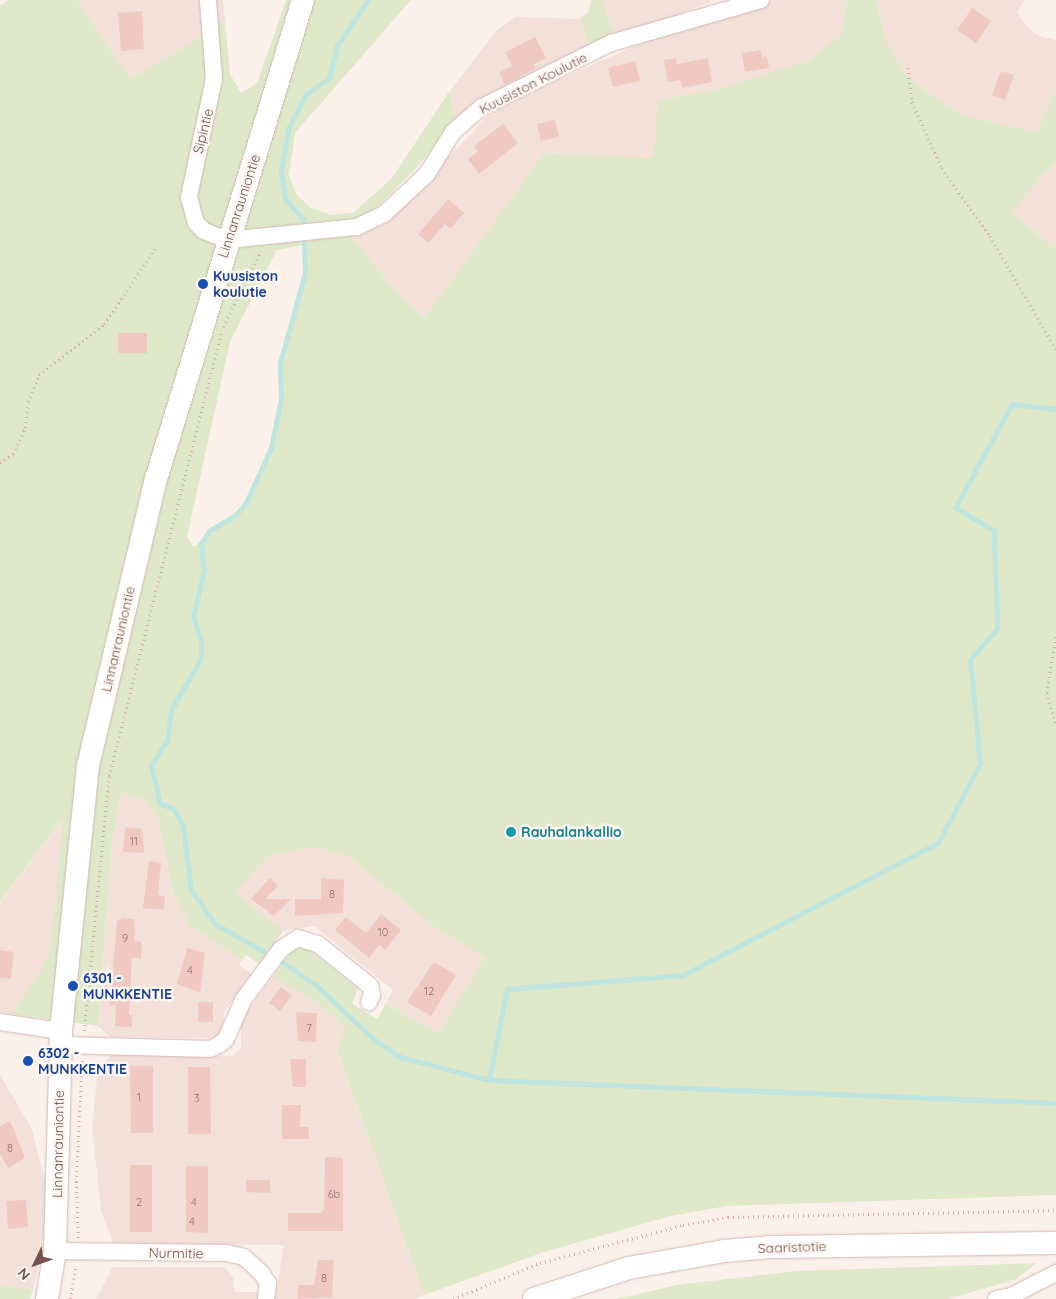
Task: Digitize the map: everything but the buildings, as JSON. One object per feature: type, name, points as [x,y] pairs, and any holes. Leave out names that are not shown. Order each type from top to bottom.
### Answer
[{"type":"street","name":"Sipintie","points":[[208,0],[214,79],[189,197],[196,223],[204,232],[228,240]]},
{"type":"street","name":"Linnanrauniontie","points":[[47,1299],[55,1251],[88,766],[156,479],[303,0]]},
{"type":"street","name":"Kuusiston Koulutie","points":[[228,240],[270,235],[304,235],[357,227],[384,214],[427,174],[453,132],[482,107],[611,43],[761,0]]},
{"type":"street","points":[[0,1022],[68,1041],[210,1049],[219,1046],[226,1039],[243,1000],[281,949],[298,938],[318,944],[370,986],[369,1002]]},
{"type":"street","name":"Saaristotie","points":[[534,1299],[629,1268],[724,1251],[771,1247],[1056,1243]]},
{"type":"street","name":"Nurmitie","points":[[55,1251],[227,1253],[244,1258],[268,1283],[266,1299]]},
{"type":"street","points":[[996,1299],[1011,1296],[1056,1273]]},
{"type":"path","points":[[908,68],[912,102],[942,168],[990,236],[1056,349]]},
{"type":"path","points":[[70,1299],[79,1252],[68,1041],[109,776],[222,327],[270,235]]},
{"type":"path","points":[[0,462],[13,454],[25,428],[28,402],[39,375],[104,324],[156,246]]},
{"type":"path","points":[[1056,637],[1047,693],[1056,725]]},
{"type":"shaded area","points":[[77,0],[223,0],[225,22],[130,79]]},
{"type":"shaded area","points":[[602,0],[710,0],[710,2],[616,39]]},
{"type":"shaded area","points":[[773,0],[847,0],[841,35],[808,61],[780,73],[725,88],[659,100],[653,158],[544,153],[424,318],[388,282],[352,237],[387,222],[497,106],[652,39]]},
{"type":"shaded area","points":[[875,0],[1025,0],[1017,12],[1026,25],[1038,36],[1056,40],[1056,88],[1037,132],[966,116],[932,96],[905,73],[889,47]]},
{"type":"shaded area","points":[[515,17],[580,19],[590,49],[494,93],[455,120],[449,92],[497,30]]},
{"type":"shaded area","points":[[1056,161],[1056,250],[1012,212]]},
{"type":"shaded area","points":[[121,793],[144,799],[158,818],[173,892],[189,925],[242,960],[239,965],[252,974],[224,1012],[223,1032],[216,1038],[110,1037],[98,1026],[112,843]]},
{"type":"shaded area","points":[[64,818],[50,954],[12,1014],[0,1011],[0,903]]},
{"type":"shaded area","points":[[314,847],[349,857],[436,928],[484,958],[438,1034],[386,1003],[393,990],[314,926],[283,931],[235,892],[270,855]]},
{"type":"shaded area","points":[[273,977],[317,1002],[345,1028],[337,1051],[424,1295],[415,1299],[275,1299],[284,1245],[113,1243],[101,1211],[92,1128],[98,1068],[112,1055],[232,1056],[241,1048],[241,1019]]},
{"type":"shaded area","points":[[0,1075],[32,1129],[45,1181],[45,1237],[33,1290],[0,1285]]},
{"type":"shaded area","points":[[113,1267],[224,1267],[233,1278],[235,1292],[258,1292],[257,1299],[96,1299]]},
{"type":"green space","points":[[9,0],[77,0],[130,79],[225,22],[230,74],[241,93],[257,83],[286,0],[411,0],[295,133],[289,176],[297,195],[311,208],[332,215],[353,213],[392,178],[449,92],[455,120],[417,167],[376,208],[353,223],[352,237],[388,282],[424,318],[544,153],[653,158],[658,100],[725,88],[808,61],[841,35],[847,0],[875,0],[889,47],[905,73],[932,96],[966,116],[1037,132],[1056,88],[1056,161],[1012,212],[1056,250],[1056,1195],[727,1206],[671,1216],[544,1252],[424,1295],[337,1050],[345,1028],[317,1002],[273,977],[293,949],[308,948],[358,989],[352,1004],[377,1019],[386,1003],[438,1034],[484,958],[436,928],[349,857],[314,847],[270,855],[235,892],[283,931],[259,964],[246,955],[242,960],[189,925],[173,892],[158,818],[143,799],[121,793],[112,843],[98,1026],[12,1014],[50,954],[63,819],[0,902],[0,6]],"holes":[[[304,245],[305,273],[280,363],[281,399],[271,448],[246,503],[194,547],[187,537],[230,342],[277,250]]]},
{"type":"green space","points":[[591,0],[602,0],[616,39],[590,49],[580,19],[588,13]]},
{"type":"green space","points":[[1037,1263],[1015,1280],[947,1299],[617,1299],[677,1285],[797,1271]]},
{"type":"green space","points":[[0,1285],[33,1290],[30,1299],[0,1299]]},
{"type":"waterway","points":[[264,952],[215,924],[191,890],[183,826],[173,809],[160,804],[151,766],[167,740],[171,710],[201,659],[201,641],[193,616],[204,571],[201,544],[209,531],[236,515],[246,503],[271,448],[281,399],[280,363],[305,273],[303,219],[285,199],[281,170],[289,127],[305,95],[329,78],[337,46],[368,0]]},
{"type":"waterway","points":[[489,1080],[507,989],[683,975],[938,843],[980,764],[970,660],[997,629],[994,531],[955,508],[1012,404],[1056,409]]},
{"type":"waterway","points":[[281,961],[316,985],[376,1041],[401,1057],[489,1080],[1056,1103]]},
{"type":"place","name":"Kuusiston koulutie","points":[[203,284]]},
{"type":"place","name":"Rauhalankallio","points":[[511,832]]},
{"type":"place","name":"6301 - MUNKKENTIE","points":[[73,986]]},
{"type":"place","name":"6302 - MUNKKENTIE","points":[[28,1061]]}]
